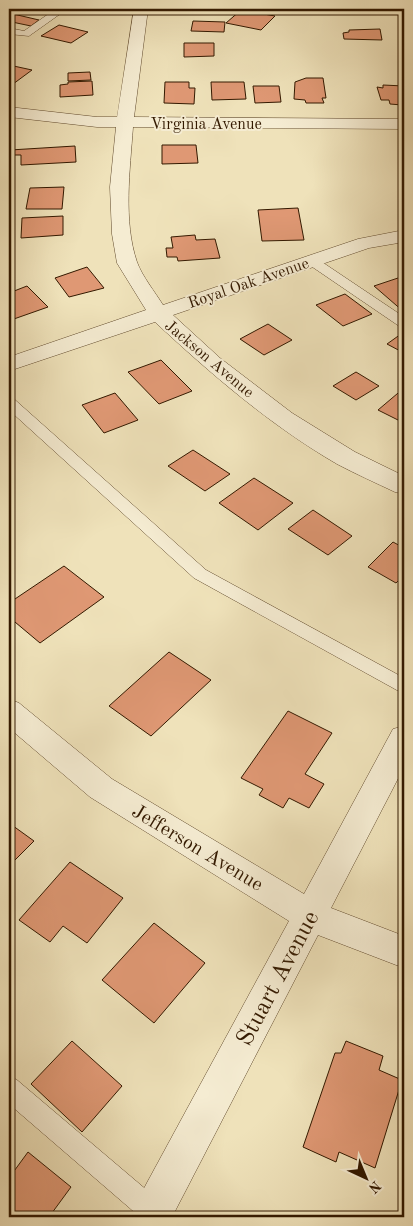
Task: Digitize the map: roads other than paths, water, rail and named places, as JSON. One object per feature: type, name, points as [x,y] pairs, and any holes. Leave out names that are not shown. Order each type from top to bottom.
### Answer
[{"type":"street","name":"Jackson Avenue","points":[[141,9],[125,123],[119,187],[122,234],[127,263],[158,312],[212,363],[284,418],[346,458],[404,486]]},
{"type":"street","name":"Virginia Avenue","points":[[9,112],[68,120],[125,123],[404,124]]},
{"type":"street","name":"Royal Oak Avenue","points":[[9,364],[365,243],[404,236]]},
{"type":"street","name":"Jefferson Avenue","points":[[9,711],[101,788],[310,916],[404,952]]},
{"type":"street","name":"Stuart Avenue","points":[[155,1215],[404,738]]},
{"type":"lane","points":[[9,31],[26,34],[55,14],[34,9]]},
{"type":"lane","points":[[312,261],[404,323]]},
{"type":"lane","points":[[9,402],[200,574],[404,686]]},
{"type":"lane","points":[[9,1088],[155,1215]]}]
